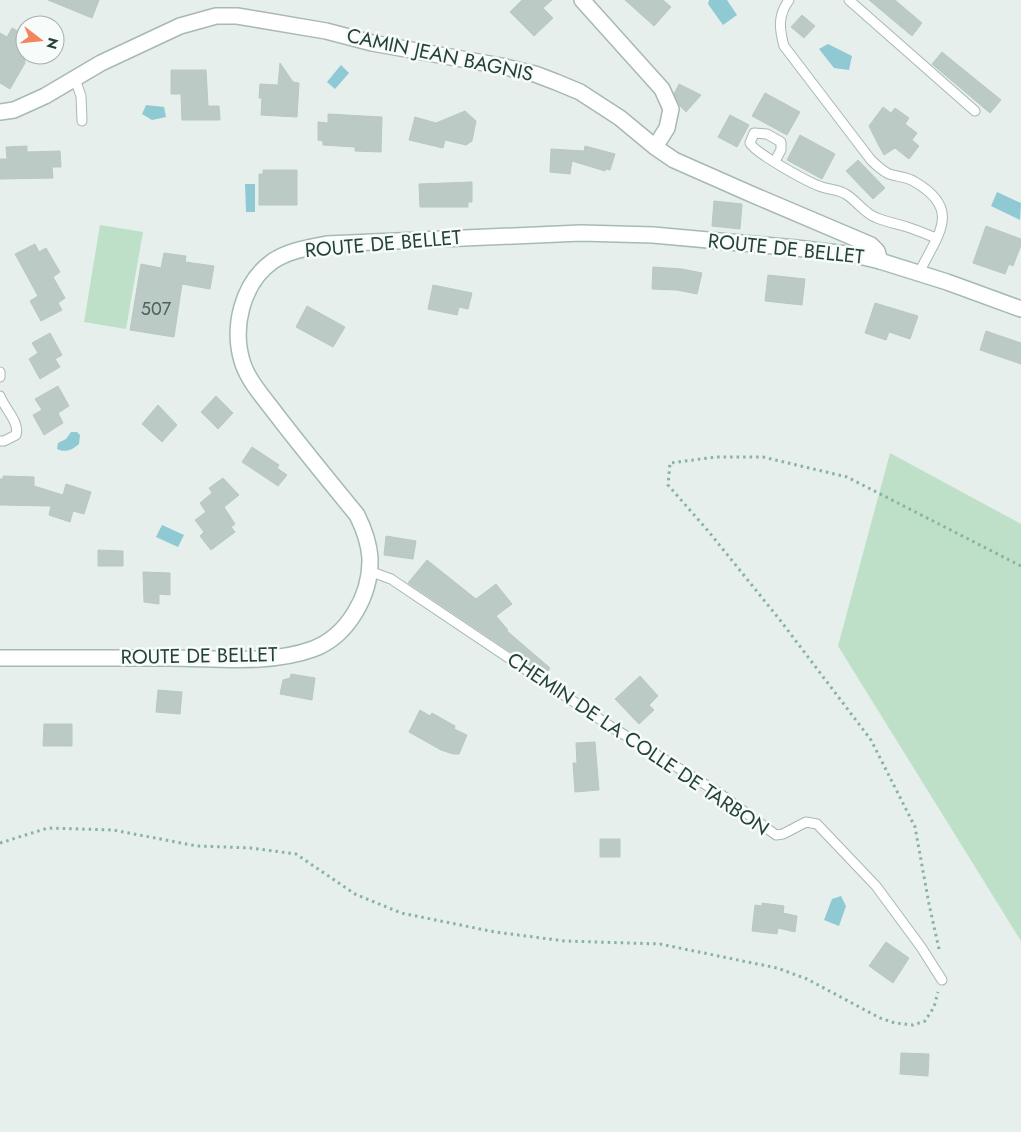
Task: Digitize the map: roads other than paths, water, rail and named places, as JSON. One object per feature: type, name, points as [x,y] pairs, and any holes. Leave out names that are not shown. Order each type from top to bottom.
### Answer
[{"type":"main road","points":[[582,0],[662,89],[670,110],[667,128],[655,147]]},
{"type":"main road","name":"CAMIN JEAN BAGNIS","points":[[0,112],[14,110],[45,96],[100,63],[180,26],[216,16],[237,16],[308,28],[502,66],[535,74],[580,92],[620,118],[674,160],[871,244],[877,250],[880,261]]},
{"type":"main road","name":"ROUTE DE BELLET","points":[[0,658],[256,658],[282,656],[314,648],[329,640],[346,625],[355,612],[370,571],[370,557],[366,536],[357,515],[258,391],[243,364],[239,342],[240,310],[254,281],[273,262],[298,250],[327,244],[581,233],[653,235],[855,255],[919,273],[1021,310]]},
{"type":"lane","points":[[789,0],[784,7],[778,28],[784,46],[870,160],[888,173],[914,181],[935,196],[943,210],[944,222],[919,273]]},
{"type":"lane","points":[[849,0],[975,111]]},
{"type":"lane","points":[[75,79],[81,96],[82,121]]},
{"type":"lane","points":[[775,161],[811,183],[823,188],[838,190],[848,195],[869,214],[877,218],[936,238]]},
{"type":"lane","points":[[0,372],[0,377]]},
{"type":"lane","points":[[0,396],[16,424],[17,431],[16,436],[0,441]]},
{"type":"lane","name":"CHEMIN DE LA COLLE DE TARBON","points":[[370,571],[391,579],[610,726],[719,793],[776,835],[783,834],[806,822],[817,824],[876,886],[921,947],[942,980]]},
{"type":"water","points":[[709,0],[727,0],[737,15],[723,25],[708,4]]},
{"type":"water","points":[[828,44],[852,56],[849,70],[834,68],[819,49]]},
{"type":"water","points":[[341,65],[349,73],[335,89],[327,82]]},
{"type":"water","points":[[146,105],[164,107],[166,117],[152,120],[142,114]]},
{"type":"water","points":[[245,184],[255,184],[255,212],[246,212]]},
{"type":"water","points":[[997,192],[1021,203],[1020,220],[991,206]]},
{"type":"water","points":[[71,432],[77,432],[80,435],[79,444],[69,450],[57,449],[58,443],[66,439]]},
{"type":"water","points":[[162,525],[184,535],[178,547],[156,537]]},
{"type":"water","points":[[841,896],[846,906],[839,926],[824,920],[832,899]]}]
